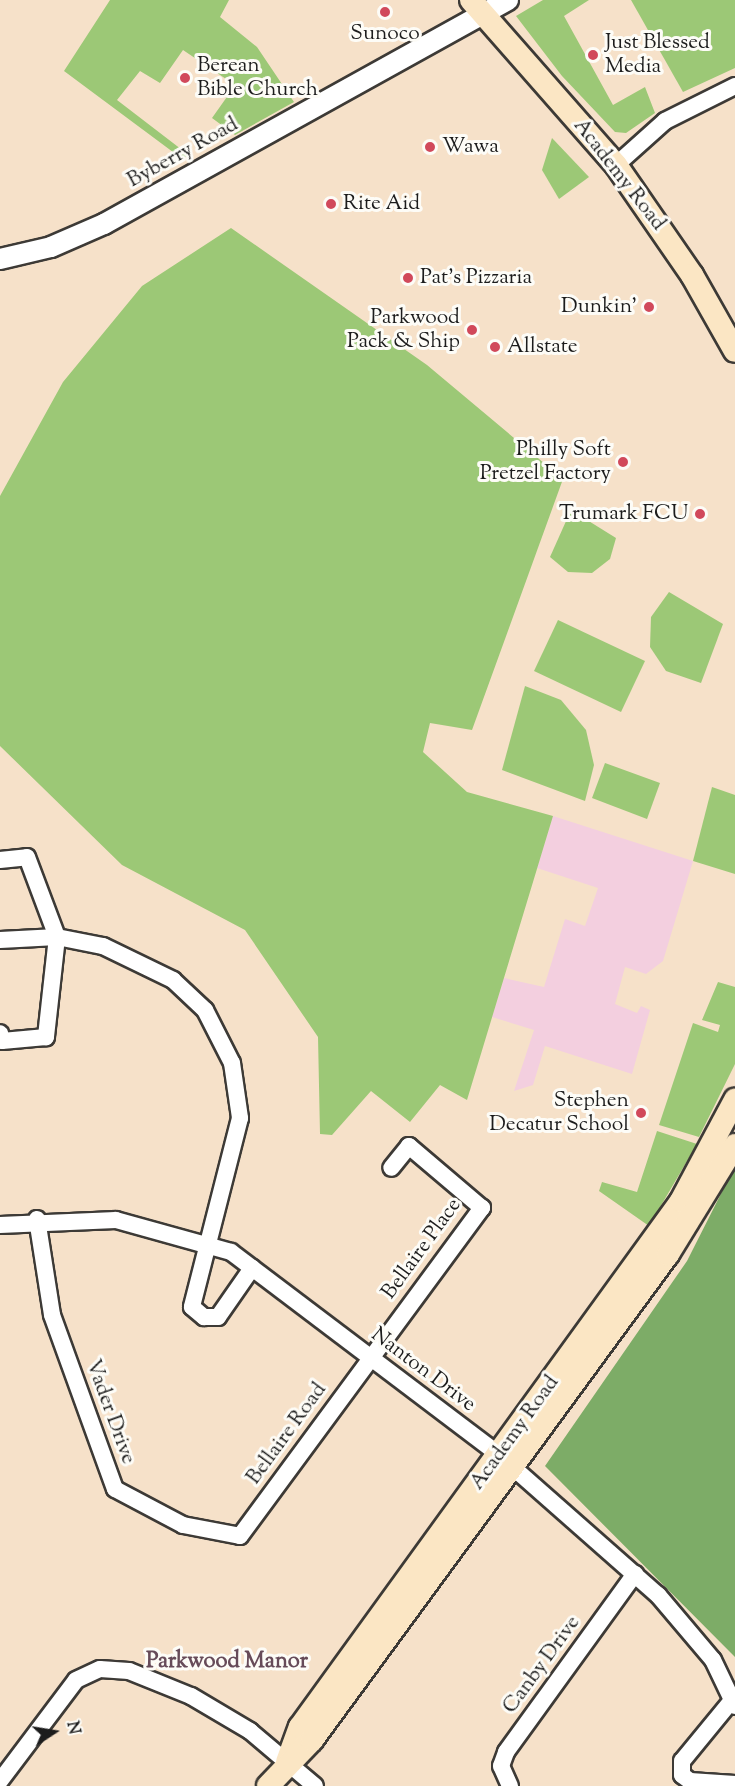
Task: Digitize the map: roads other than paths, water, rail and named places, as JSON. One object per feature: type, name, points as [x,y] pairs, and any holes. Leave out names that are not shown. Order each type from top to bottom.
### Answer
[{"type":"main road","name":"Academy Road","points":[[456,0],[476,7],[616,165],[692,275],[735,351]]},
{"type":"main road","name":"Academy Road","points":[[268,1786],[287,1762],[312,1740],[506,1461],[681,1201],[735,1100]]},
{"type":"main road","name":"Academy Road","points":[[506,1461],[668,1254],[735,1145]]},
{"type":"street","name":"Byberry Road","points":[[0,259],[51,248],[104,224],[476,7],[508,0]]},
{"type":"street","points":[[616,165],[665,121],[735,86]]},
{"type":"street","points":[[0,860],[27,857],[57,937],[46,1037],[2,1041],[0,1033]]},
{"type":"street","points":[[0,940],[57,937],[103,946],[173,980],[221,1035],[237,1082],[240,1118],[190,1300],[204,1317],[218,1317],[252,1268]]},
{"type":"street","name":"Bellaire Place","points":[[370,1359],[482,1208],[409,1146],[391,1168]]},
{"type":"street","name":"Nanton Drive","points":[[0,1225],[37,1220],[116,1220],[207,1244],[252,1268],[506,1461],[635,1574],[686,1624],[734,1703]]},
{"type":"street","name":"Vader Drive","points":[[37,1220],[51,1316],[115,1489],[183,1525],[240,1536]]},
{"type":"street","name":"Bellaire Road","points":[[240,1536],[370,1359]]},
{"type":"street","name":"Canby Drive","points":[[510,1786],[501,1766],[506,1752],[635,1574]]},
{"type":"street","points":[[0,1781],[76,1680],[100,1669],[129,1671],[191,1696],[287,1762],[315,1786]]},
{"type":"street","points":[[734,1703],[682,1761],[682,1775],[690,1781],[735,1784]]},
{"type":"place","name":"Sunoco","points":[[385,12]]},
{"type":"place","name":"Just Blessed Media","points":[[593,55]]},
{"type":"place","name":"Berean Bible Church","points":[[185,78]]},
{"type":"place","name":"Wawa","points":[[430,147]]},
{"type":"place","name":"Rite Aid","points":[[331,204]]},
{"type":"place","name":"Pat's Pizzaria","points":[[408,278]]},
{"type":"place","name":"Dunkin'","points":[[649,307]]},
{"type":"place","name":"Parkwood Pack & Ship","points":[[472,330]]},
{"type":"place","name":"Allstate","points":[[495,347]]},
{"type":"place","name":"Philly Soft Pretzel Factory","points":[[623,462]]},
{"type":"place","name":"Trumark FCU","points":[[700,514]]},
{"type":"place","name":"Stephen Decatur School","points":[[641,1113]]},
{"type":"district","name":"Parkwood Manor","points":[[227,1663]]}]
